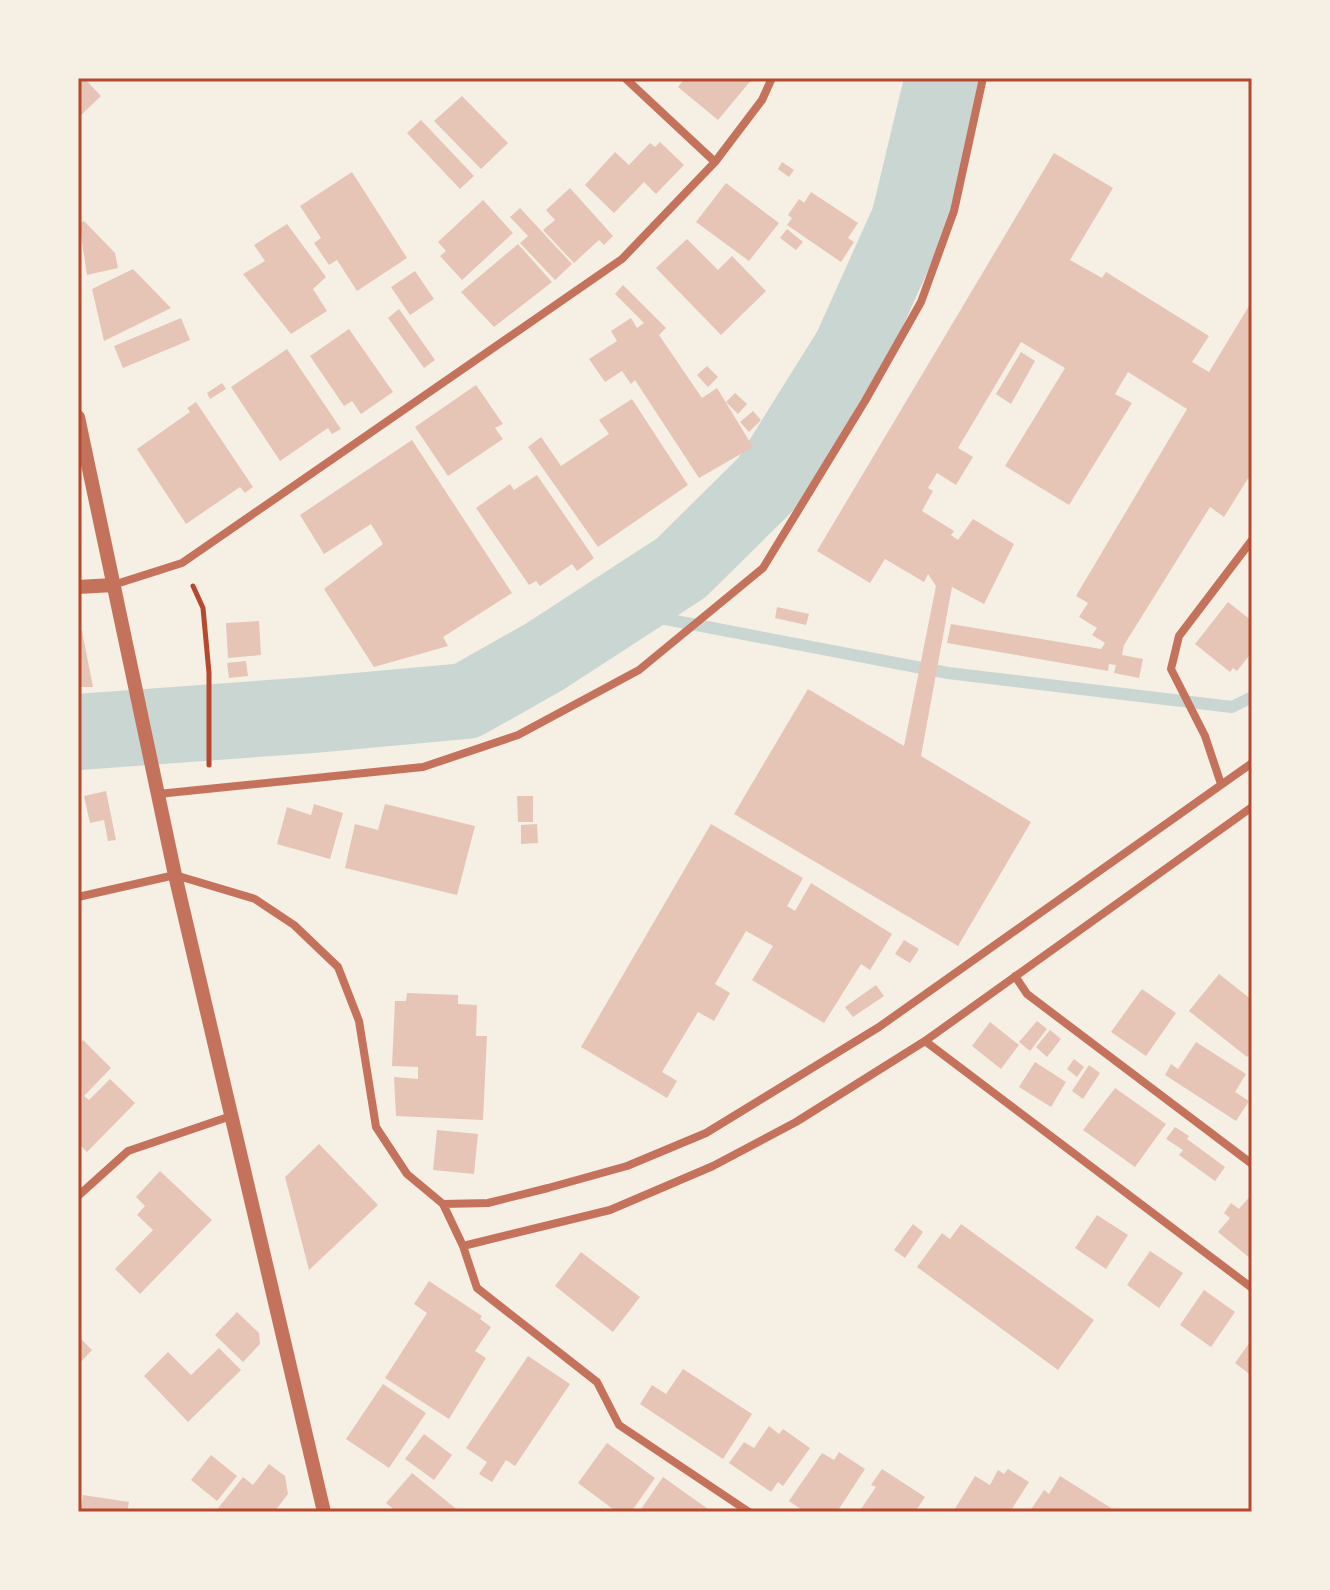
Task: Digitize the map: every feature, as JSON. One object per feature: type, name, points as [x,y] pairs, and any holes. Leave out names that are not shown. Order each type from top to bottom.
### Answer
[{"type":"street","points":[[625,78],[715,162]]},
{"type":"street","points":[[78,587],[113,585],[182,563],[622,259],[715,162],[762,100],[772,78]]},
{"type":"street","points":[[157,794],[423,767],[518,735],[639,670],[763,568],[865,401],[921,302],[954,211],[983,78]]},
{"type":"street","points":[[78,417],[175,875],[324,1512]]},
{"type":"street","points":[[1221,784],[1205,736],[1171,669],[1179,636],[1252,540]]},
{"type":"street","points":[[443,1204],[488,1203],[548,1188],[627,1166],[706,1133],[879,1027],[1252,763]]},
{"type":"street","points":[[463,1246],[610,1210],[713,1166],[796,1122],[925,1041],[1252,807]]},
{"type":"street","points":[[78,897],[175,875],[255,899],[294,925],[338,967],[359,1021],[376,1127],[407,1174],[443,1204],[463,1246],[477,1288],[597,1382],[619,1425],[749,1512]]},
{"type":"street","points":[[1015,976],[1027,994],[1252,1164]]},
{"type":"street","points":[[925,1041],[1252,1288]]},
{"type":"street","points":[[78,1196],[128,1151],[231,1116]]},
{"type":"path","points":[[182,563],[203,608],[209,762]]},
{"type":"building","points":[[78,78],[84,78],[101,96],[78,118]]},
{"type":"building","points":[[685,78],[753,78],[718,120],[678,87]]},
{"type":"building","points":[[462,96],[508,143],[481,169],[434,121]]},
{"type":"building","points":[[421,120],[474,176],[460,189],[407,133]]},
{"type":"building","points":[[660,142],[684,165],[656,194],[644,182],[614,213],[585,185],[615,152],[629,165],[650,143],[655,147]]},
{"type":"building","points":[[1054,153],[1113,188],[1070,260],[1102,278],[1106,272],[1209,336],[1192,362],[1209,372],[1252,301],[1252,472],[1224,517],[1210,507],[1124,645],[1122,655],[1143,659],[1139,678],[1114,673],[1116,665],[1109,664],[1108,671],[947,643],[951,624],[1101,649],[1105,643],[1092,635],[1097,628],[1079,617],[1088,603],[1076,596],[1187,409],[1128,372],[1115,394],[1132,403],[1069,505],[1005,466],[1065,368],[1021,342],[958,448],[973,457],[956,485],[937,473],[928,488],[933,491],[922,511],[954,531],[951,535],[958,540],[973,519],[1014,544],[984,604],[952,587],[921,756],[1031,822],[958,946],[734,814],[808,689],[904,746],[936,586],[928,574],[924,582],[885,559],[870,583],[817,551]]},
{"type":"building","points":[[782,162],[794,170],[789,177],[778,169]]},
{"type":"building","points":[[352,172],[407,258],[357,291],[337,260],[329,265],[314,243],[321,238],[300,206]]},
{"type":"building","points":[[726,183],[779,223],[749,261],[696,222]]},
{"type":"building","points":[[570,188],[613,236],[604,245],[599,240],[574,263],[543,230],[555,220],[546,210]]},
{"type":"building","points":[[811,192],[858,223],[848,238],[854,242],[841,262],[787,225],[792,218],[788,215],[799,199],[804,203]]},
{"type":"building","points":[[483,200],[513,233],[462,280],[440,256],[446,251],[438,242]]},
{"type":"building","points":[[520,208],[572,264],[555,280],[520,243],[528,236],[510,217]]},
{"type":"building","points":[[84,221],[115,253],[118,268],[87,275],[79,223]]},
{"type":"building","points":[[287,224],[326,277],[313,289],[327,311],[291,334],[243,274],[265,261],[254,245]]},
{"type":"building","points":[[787,229],[803,242],[796,250],[780,238]]},
{"type":"building","points":[[687,239],[718,270],[732,256],[766,291],[721,335],[656,268]]},
{"type":"building","points":[[518,244],[552,282],[494,327],[461,292]]},
{"type":"building","points":[[133,269],[171,308],[104,341],[92,289]]},
{"type":"building","points":[[415,271],[434,299],[410,315],[391,287]]},
{"type":"building","points":[[623,285],[666,328],[659,335],[702,398],[717,388],[753,447],[699,478],[635,380],[631,384],[622,371],[605,382],[589,359],[617,341],[611,331],[631,318],[637,328],[644,323],[615,294]]},
{"type":"building","points":[[399,309],[435,360],[424,368],[388,318]]},
{"type":"building","points":[[181,318],[190,340],[123,368],[114,346]]},
{"type":"building","points":[[349,329],[393,392],[361,414],[352,401],[344,406],[310,356]]},
{"type":"building","points":[[287,349],[341,429],[332,434],[328,428],[280,461],[231,387]]},
{"type":"building","points":[[1021,352],[1035,361],[1011,404],[996,394]]},
{"type":"building","points":[[707,366],[718,377],[708,387],[697,375]]},
{"type":"building","points":[[222,383],[226,389],[210,399],[207,393]]},
{"type":"building","points":[[476,385],[503,424],[495,428],[503,439],[448,476],[415,427]]},
{"type":"building","points":[[735,393],[747,404],[738,414],[726,402]]},
{"type":"building","points":[[632,399],[688,485],[598,547],[528,447],[541,437],[561,466],[609,434],[599,420]]},
{"type":"building","points":[[196,402],[253,487],[245,493],[240,487],[186,524],[137,449],[190,412],[187,408]]},
{"type":"building","points":[[753,411],[761,420],[749,432],[740,422]]},
{"type":"building","points":[[412,440],[512,593],[443,637],[448,646],[374,667],[324,589],[383,544],[371,524],[324,554],[300,515]]},
{"type":"building","points":[[537,475],[594,558],[577,571],[572,564],[540,586],[536,581],[529,585],[476,508],[510,484],[514,490]]},
{"type":"building","points":[[1228,602],[1252,621],[1252,652],[1237,671],[1233,668],[1230,672],[1195,644]]},
{"type":"building","points":[[777,607],[809,614],[806,625],[775,618]]},
{"type":"building","points":[[259,621],[261,655],[228,658],[226,623]]},
{"type":"building","points":[[78,630],[82,631],[93,687],[78,687]]},
{"type":"building","points":[[246,661],[248,676],[229,678],[227,663]]},
{"type":"building","points":[[106,791],[116,840],[108,841],[104,820],[90,823],[84,796]]},
{"type":"building","points":[[517,796],[533,796],[533,822],[518,822]]},
{"type":"building","points":[[314,804],[343,813],[330,859],[277,844],[287,807],[311,815]]},
{"type":"building","points":[[385,804],[475,826],[457,895],[345,868],[355,824],[378,830]]},
{"type":"building","points":[[537,824],[538,843],[521,844],[521,825]]},
{"type":"building","points":[[711,824],[803,878],[787,906],[795,911],[811,883],[892,934],[870,970],[861,964],[824,1023],[752,980],[773,946],[746,931],[715,984],[730,993],[714,1021],[698,1012],[662,1072],[677,1081],[667,1098],[581,1047]]},
{"type":"building","points":[[904,940],[919,949],[910,963],[895,954]]},
{"type":"building","points":[[1219,974],[1252,1000],[1252,1051],[1247,1057],[1189,1011]]},
{"type":"building","points":[[876,985],[884,996],[853,1017],[845,1007]]},
{"type":"building","points":[[1142,989],[1176,1013],[1146,1056],[1111,1032]]},
{"type":"building","points":[[407,993],[458,995],[458,1004],[477,1005],[476,1036],[487,1036],[483,1120],[396,1116],[394,1077],[418,1079],[418,1067],[392,1066],[395,1001],[406,1001]]},
{"type":"building","points":[[1037,1021],[1047,1029],[1030,1051],[1019,1042]]},
{"type":"building","points":[[990,1022],[1019,1045],[1001,1069],[972,1046]]},
{"type":"building","points":[[1050,1030],[1061,1039],[1047,1057],[1036,1047]]},
{"type":"building","points":[[83,1040],[111,1068],[84,1096],[89,1100],[110,1079],[135,1103],[87,1152],[78,1143],[78,1044]]},
{"type":"building","points":[[1196,1042],[1246,1074],[1235,1092],[1249,1101],[1236,1121],[1165,1075],[1171,1064],[1178,1069]]},
{"type":"building","points":[[1074,1059],[1084,1067],[1077,1077],[1067,1069]]},
{"type":"building","points":[[1035,1062],[1066,1082],[1051,1107],[1019,1087]]},
{"type":"building","points":[[1089,1065],[1100,1073],[1083,1099],[1072,1091]]},
{"type":"building","points":[[1115,1088],[1166,1124],[1135,1167],[1083,1130]]},
{"type":"building","points":[[1175,1127],[1225,1167],[1215,1181],[1179,1155],[1183,1150],[1166,1139]]},
{"type":"building","points":[[437,1130],[478,1134],[474,1174],[433,1170]]},
{"type":"building","points":[[319,1144],[378,1205],[309,1270],[285,1177]]},
{"type":"building","points":[[160,1171],[212,1220],[140,1294],[115,1269],[153,1230],[137,1215],[145,1206],[136,1197]]},
{"type":"building","points":[[1252,1194],[1251,1259],[1218,1232],[1230,1218],[1224,1213],[1231,1203],[1239,1209]]},
{"type":"building","points":[[1097,1215],[1128,1235],[1106,1269],[1075,1248]]},
{"type":"building","points":[[913,1224],[923,1232],[905,1258],[894,1250]]},
{"type":"building","points":[[961,1224],[1094,1320],[1058,1370],[917,1267],[942,1233],[950,1239]]},
{"type":"building","points":[[1150,1251],[1183,1273],[1159,1308],[1127,1285]]},
{"type":"building","points":[[581,1252],[640,1297],[613,1332],[555,1286]]},
{"type":"building","points":[[429,1281],[482,1316],[480,1319],[491,1327],[475,1351],[486,1358],[449,1419],[385,1378],[427,1313],[414,1304]]},
{"type":"building","points":[[1204,1290],[1235,1312],[1211,1347],[1180,1325]]},
{"type":"building","points":[[237,1312],[259,1333],[260,1344],[243,1362],[215,1335]]},
{"type":"building","points":[[78,1336],[92,1350],[78,1365]]},
{"type":"building","points":[[1252,1339],[1252,1376],[1235,1363]]},
{"type":"building","points":[[219,1348],[241,1370],[188,1422],[144,1376],[168,1352],[191,1375]]},
{"type":"building","points":[[528,1356],[570,1384],[515,1466],[506,1460],[492,1482],[479,1474],[487,1462],[466,1448]]},
{"type":"building","points":[[683,1369],[752,1414],[723,1459],[640,1404],[652,1385],[666,1394]]},
{"type":"building","points":[[383,1384],[426,1413],[389,1468],[346,1439]]},
{"type":"building","points":[[769,1426],[779,1434],[783,1429],[810,1448],[783,1486],[778,1482],[771,1492],[729,1463],[744,1442],[754,1448]]},
{"type":"building","points":[[424,1434],[452,1455],[434,1480],[405,1459]]},
{"type":"building","points":[[607,1443],[655,1478],[631,1512],[617,1512],[578,1483]]},
{"type":"building","points":[[839,1452],[865,1469],[837,1512],[805,1512],[789,1501],[822,1453],[834,1460]]},
{"type":"building","points":[[211,1455],[237,1476],[217,1501],[191,1480]]},
{"type":"building","points":[[269,1464],[285,1476],[288,1494],[274,1512],[215,1512],[243,1477],[253,1485]]},
{"type":"building","points":[[882,1469],[925,1497],[915,1512],[859,1512],[876,1487],[871,1485]]},
{"type":"building","points":[[1008,1469],[1029,1482],[1010,1512],[953,1512],[975,1476],[990,1485],[998,1470],[1004,1474]]},
{"type":"building","points":[[412,1473],[460,1512],[397,1512],[386,1503]]},
{"type":"building","points":[[1060,1476],[1111,1508],[1108,1512],[1030,1511],[1044,1490],[1049,1494]]},
{"type":"building","points":[[663,1477],[708,1509],[706,1512],[639,1512]]},
{"type":"building","points":[[83,1495],[129,1502],[127,1512],[80,1512]]},
{"type":"waterway","points":[[78,732],[466,701],[544,657],[681,568],[768,482],[851,349],[909,220],[943,78]]},
{"type":"waterway","points":[[618,610],[948,673],[1232,707],[1252,697]]}]
